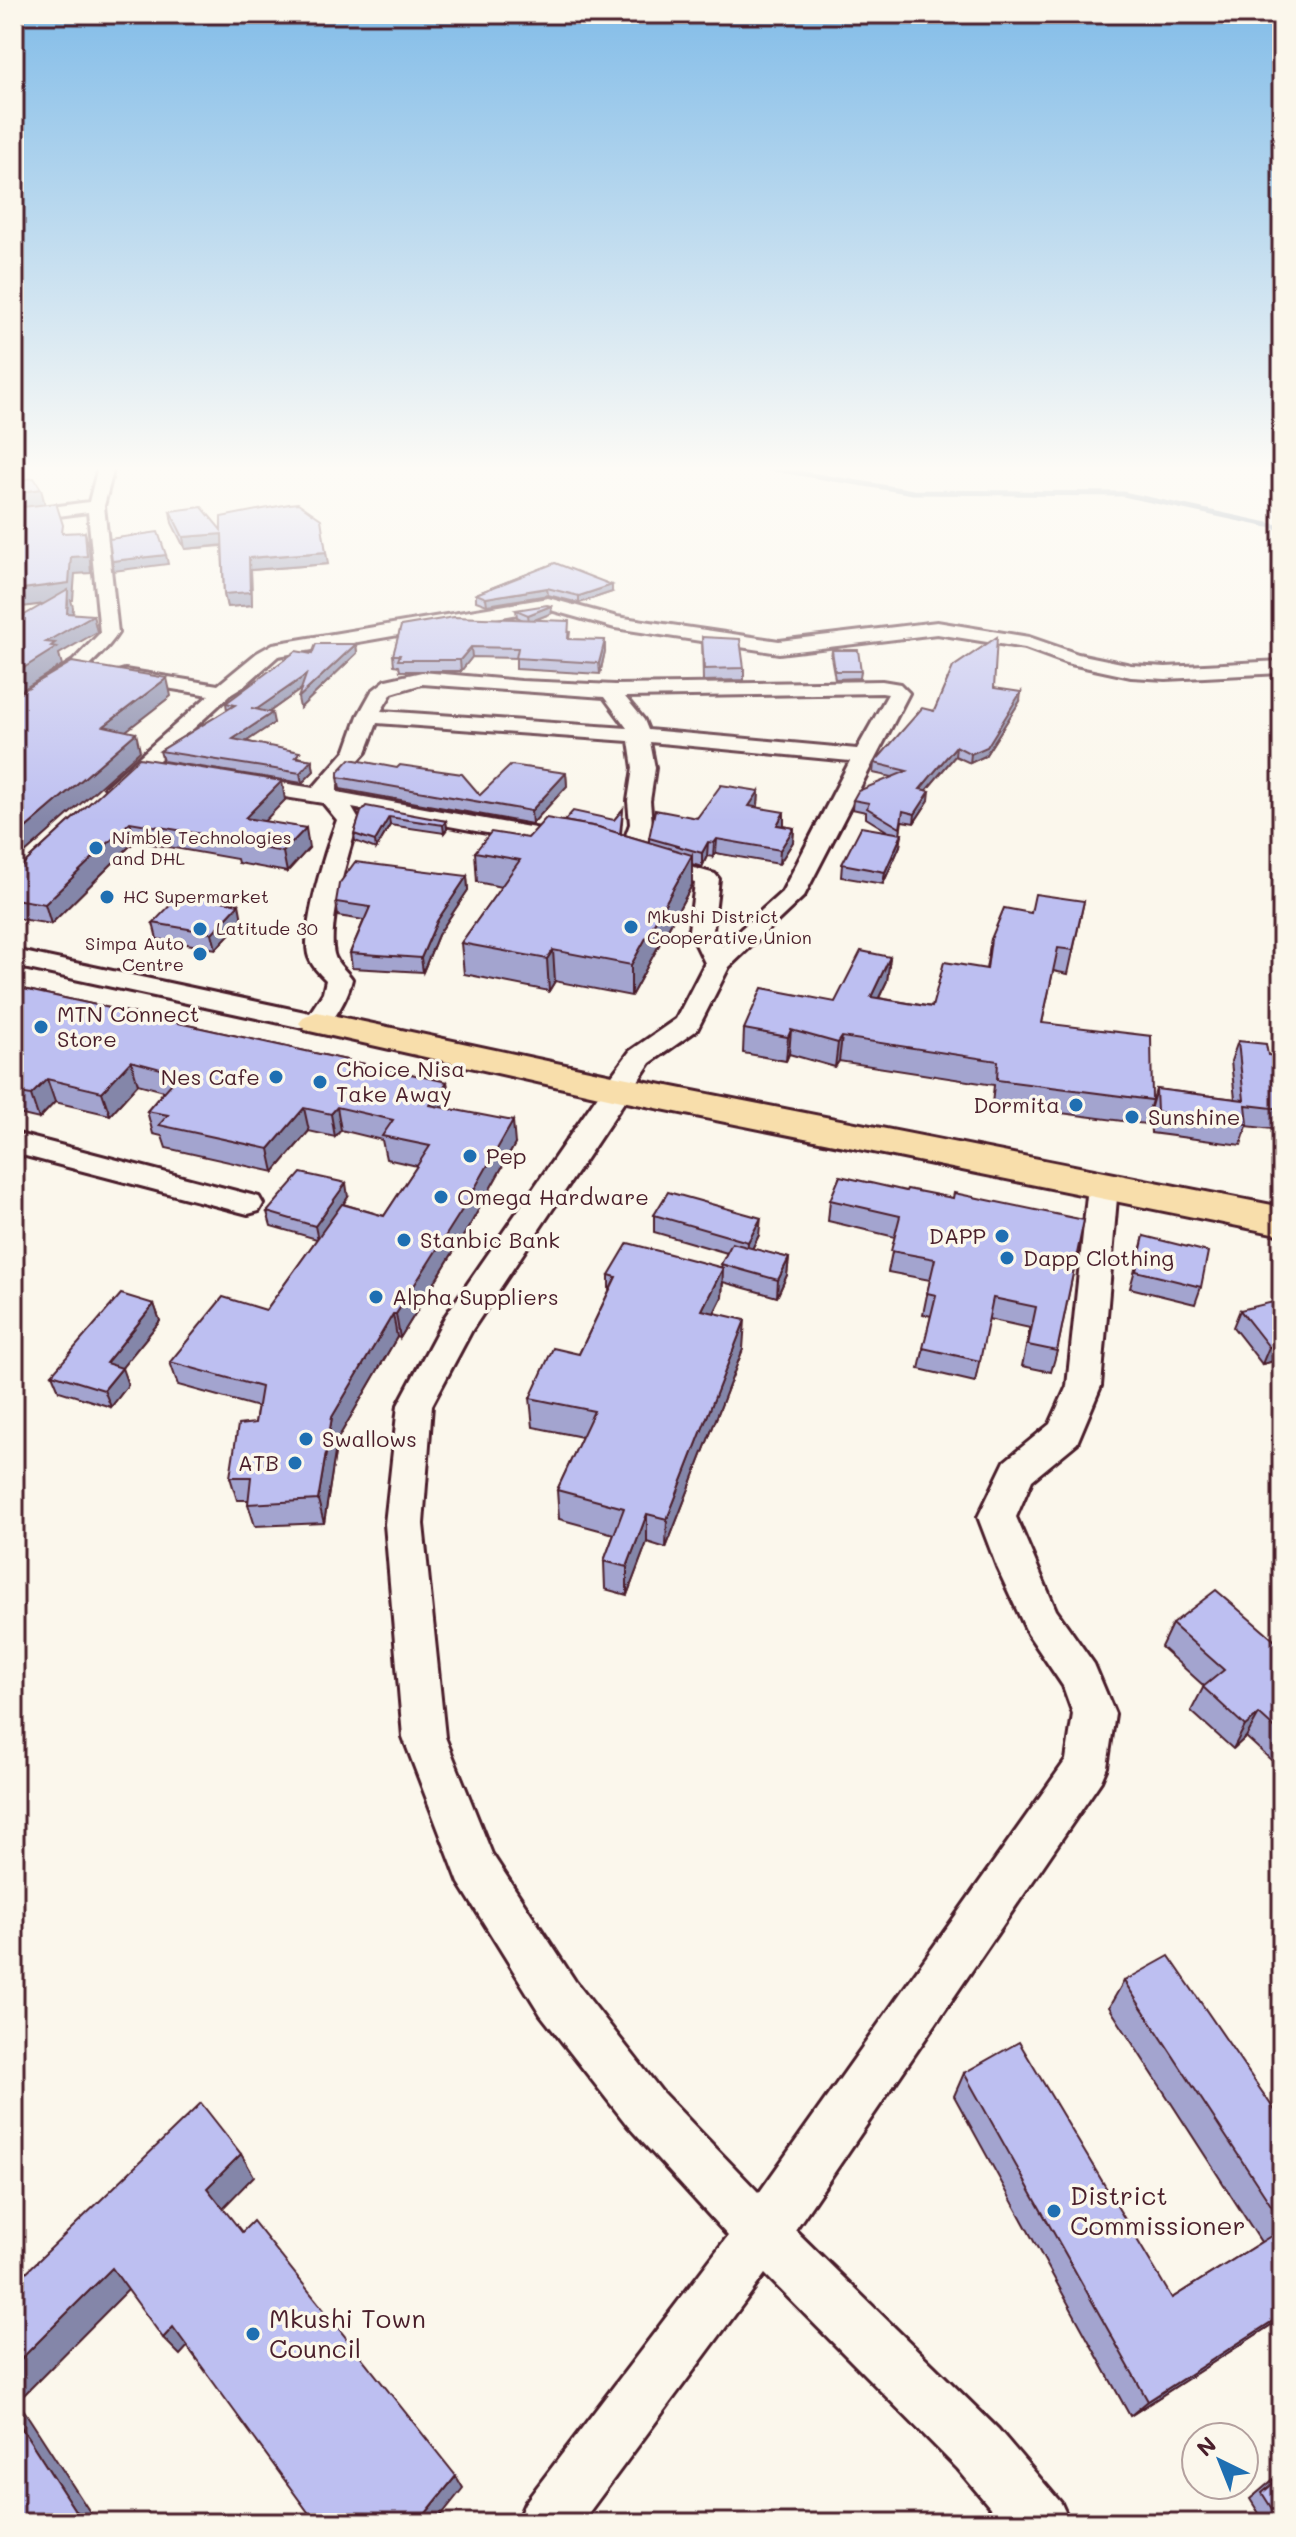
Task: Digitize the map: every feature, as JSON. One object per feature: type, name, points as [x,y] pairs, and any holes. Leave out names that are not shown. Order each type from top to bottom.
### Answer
[{"type":"main road","points":[[317,1023],[617,1088],[1282,1221]]},
{"type":"street","points":[[14,708],[71,670],[104,643],[109,633],[104,585]]},
{"type":"street","points":[[71,670],[219,692],[237,685],[270,651],[280,648],[548,603],[615,622],[779,647],[937,628],[1029,643],[1073,659],[1131,671],[1166,673],[1282,667]]},
{"type":"street","points":[[15,960],[317,1023],[336,993],[339,979],[322,959],[320,935],[338,842],[348,820],[346,812],[324,788],[358,748],[375,702],[388,686],[406,679],[608,689],[893,688],[899,693],[863,756],[792,896],[718,963],[687,1024],[640,1057],[458,1324],[415,1405],[404,1524],[424,1737],[475,1868],[558,1998],[645,2109],[762,2234],[978,2449],[1041,2523]]},
{"type":"street","points":[[608,689],[618,698],[638,730],[644,768],[639,801],[641,824],[633,849],[613,852]]},
{"type":"street","points":[[638,730],[668,690]]},
{"type":"street","points":[[100,799],[142,767],[220,696],[219,692]]},
{"type":"street","points":[[368,716],[638,730],[863,756]]},
{"type":"street","points":[[142,767],[173,772]]},
{"type":"street","points":[[220,780],[613,852],[707,879],[701,930],[718,963]]},
{"type":"street","points":[[14,1143],[248,1204]]},
{"type":"street","points":[[545,2523],[762,2234],[1086,1767],[1094,1714],[1080,1677],[1042,1622],[997,1517],[1018,1471],[1064,1433],[1084,1386],[1103,1186]]},
{"type":"building","points":[[14,585],[50,585],[14,590]]},
{"type":"building","points":[[224,585],[250,585],[250,592],[224,594]]},
{"type":"building","points":[[498,585],[611,585],[579,596],[547,588],[486,598],[476,594]]},
{"type":"building","points":[[68,590],[67,613],[93,615],[46,642],[55,643],[51,646],[57,647],[14,674],[14,621]]},
{"type":"building","points":[[551,606],[528,615],[516,610]]},
{"type":"building","points":[[454,617],[569,621],[568,639],[605,640],[599,663],[516,658],[518,648],[471,647],[460,660],[398,660],[400,655],[393,655],[401,626]]},
{"type":"building","points":[[702,637],[740,639],[744,668],[704,669]]},
{"type":"building","points":[[997,637],[994,688],[1021,692],[987,747],[971,754],[956,746],[920,789],[930,791],[915,814],[903,811],[900,828],[867,808],[869,803],[853,800],[858,791],[907,771],[874,763],[922,708],[934,711],[953,667]]},
{"type":"building","points":[[316,644],[356,644],[298,698],[306,675],[257,709],[251,708],[272,713],[233,739],[300,752],[295,757],[312,760],[300,773],[160,751],[235,705],[226,703],[296,651],[312,654]]},
{"type":"building","points":[[832,650],[858,650],[861,671],[835,671]]},
{"type":"building","points":[[72,662],[167,678],[104,726],[136,733],[14,838],[14,696]]},
{"type":"building","points":[[139,758],[282,781],[245,818],[306,828],[283,852],[234,843],[237,840],[130,822],[45,904],[14,899],[14,869],[18,869]]},
{"type":"building","points":[[350,759],[397,768],[400,765],[462,774],[480,795],[511,765],[566,773],[531,811],[338,777],[338,772]]},
{"type":"building","points":[[721,785],[759,791],[749,806],[784,812],[777,825],[794,828],[780,850],[717,839],[714,843],[708,842],[702,853],[649,838],[655,810],[697,818]]},
{"type":"building","points":[[366,806],[446,821],[443,825],[389,817],[375,841],[354,834]]},
{"type":"building","points":[[623,809],[620,834],[564,821],[573,811],[614,820]]},
{"type":"building","points":[[546,818],[598,827],[692,855],[631,965],[553,950],[547,959],[461,943],[520,860],[475,852],[491,832],[528,838]]},
{"type":"building","points":[[861,827],[902,834],[885,872],[842,864]]},
{"type":"building","points":[[355,862],[467,876],[437,921],[421,958],[350,953],[370,907],[336,902],[339,884]]},
{"type":"building","points":[[181,894],[239,904],[212,933],[153,923]]},
{"type":"building","points":[[1035,894],[1084,901],[1073,950],[1058,948],[1042,1023],[1151,1036],[1152,1100],[997,1080],[998,1061],[842,1037],[838,1043],[791,1030],[788,1037],[744,1029],[762,988],[835,1002],[861,951],[890,957],[871,997],[932,1007],[944,962],[987,969],[991,939],[1004,908],[1031,913]]},
{"type":"building","points":[[14,987],[447,1082],[430,1105],[513,1121],[467,1202],[396,1314],[393,1314],[332,1417],[318,1500],[248,1504],[251,1477],[230,1477],[238,1425],[255,1423],[261,1387],[170,1362],[223,1297],[266,1310],[342,1204],[384,1216],[430,1146],[382,1136],[393,1120],[337,1107],[331,1114],[304,1108],[269,1149],[159,1125],[168,1115],[147,1111],[180,1074],[131,1061],[102,1092],[47,1079],[31,1095],[14,1092]]},
{"type":"building","points":[[1238,1041],[1266,1044],[1268,1055],[1278,1056],[1282,1072],[1282,1109],[1246,1105],[1248,1124],[1157,1112],[1156,1089],[1244,1100]]},
{"type":"building","points":[[301,1173],[346,1183],[315,1226],[267,1212]]},
{"type":"building","points":[[840,1176],[906,1191],[953,1198],[954,1193],[1084,1220],[1057,1351],[1028,1345],[1036,1307],[993,1298],[980,1361],[923,1348],[936,1295],[927,1293],[935,1259],[891,1251],[900,1216],[830,1200]]},
{"type":"building","points":[[668,1192],[761,1218],[748,1242],[654,1215]]},
{"type":"building","points":[[1144,1236],[1208,1252],[1201,1287],[1136,1271]]},
{"type":"building","points":[[628,1243],[723,1268],[702,1310],[745,1320],[667,1519],[647,1514],[627,1567],[604,1561],[624,1508],[557,1490],[594,1411],[530,1398],[553,1348],[579,1354],[616,1277],[609,1275]]},
{"type":"building","points":[[732,1243],[789,1258],[778,1280],[721,1264]]},
{"type":"building","points":[[121,1294],[154,1304],[106,1363],[122,1368],[104,1390],[52,1374]]},
{"type":"building","points":[[1273,1302],[1282,1313],[1282,1344],[1269,1347],[1240,1310]]},
{"type":"building","points":[[1216,1590],[1282,1647],[1282,1735],[1259,1714],[1245,1726],[1203,1687],[1224,1670],[1172,1624]]},
{"type":"building","points":[[1169,1956],[1282,2121],[1282,2222],[1124,1981]]},
{"type":"building","points":[[1019,2042],[1172,2298],[1282,2229],[1282,2315],[1148,2401],[964,2073]]},
{"type":"building","name":"Mkushi Town Council","points":[[201,2103],[241,2154],[207,2188],[242,2232],[253,2221],[456,2476],[418,2523],[316,2523],[173,2327],[163,2338],[112,2268],[14,2366],[14,2284]]},
{"type":"building","points":[[14,2416],[83,2523],[14,2523]]},
{"type":"building","points":[[1282,2476],[1282,2523],[1281,2523],[1262,2493]]},
{"type":"place","name":"Nimble Technologies and DHL","points":[[96,848]]},
{"type":"place","name":"HC Supermarket","points":[[107,897]]},
{"type":"place","name":"Mkushi District Cooperative Union","points":[[631,927]]},
{"type":"place","name":"Latitude 30","points":[[200,929]]},
{"type":"place","name":"Simpa Auto Centre","points":[[200,954]]},
{"type":"place","name":"MTN Connect Store","points":[[41,1027]]},
{"type":"place","name":"Nes Cafe","points":[[276,1077]]},
{"type":"place","name":"Choice Nisa Take Away","points":[[320,1082]]},
{"type":"place","name":"Dormita","points":[[1076,1105]]},
{"type":"place","name":"Sunshine","points":[[1132,1117]]},
{"type":"place","name":"Pep","points":[[470,1156]]},
{"type":"place","name":"Omega Hardware","points":[[441,1197]]},
{"type":"place","name":"DAPP","points":[[1002,1236]]},
{"type":"place","name":"Stanbic Bank","points":[[404,1240]]},
{"type":"place","name":"Dapp Clothing","points":[[1007,1258]]},
{"type":"place","name":"Alpha Suppliers","points":[[376,1297]]},
{"type":"place","name":"Swallows","points":[[306,1439]]},
{"type":"place","name":"ATB","points":[[295,1463]]},
{"type":"place","name":"District Commissioner","points":[[1054,2211]]},
{"type":"place","name":"Mkushi Town Council","points":[[253,2334]]}]
